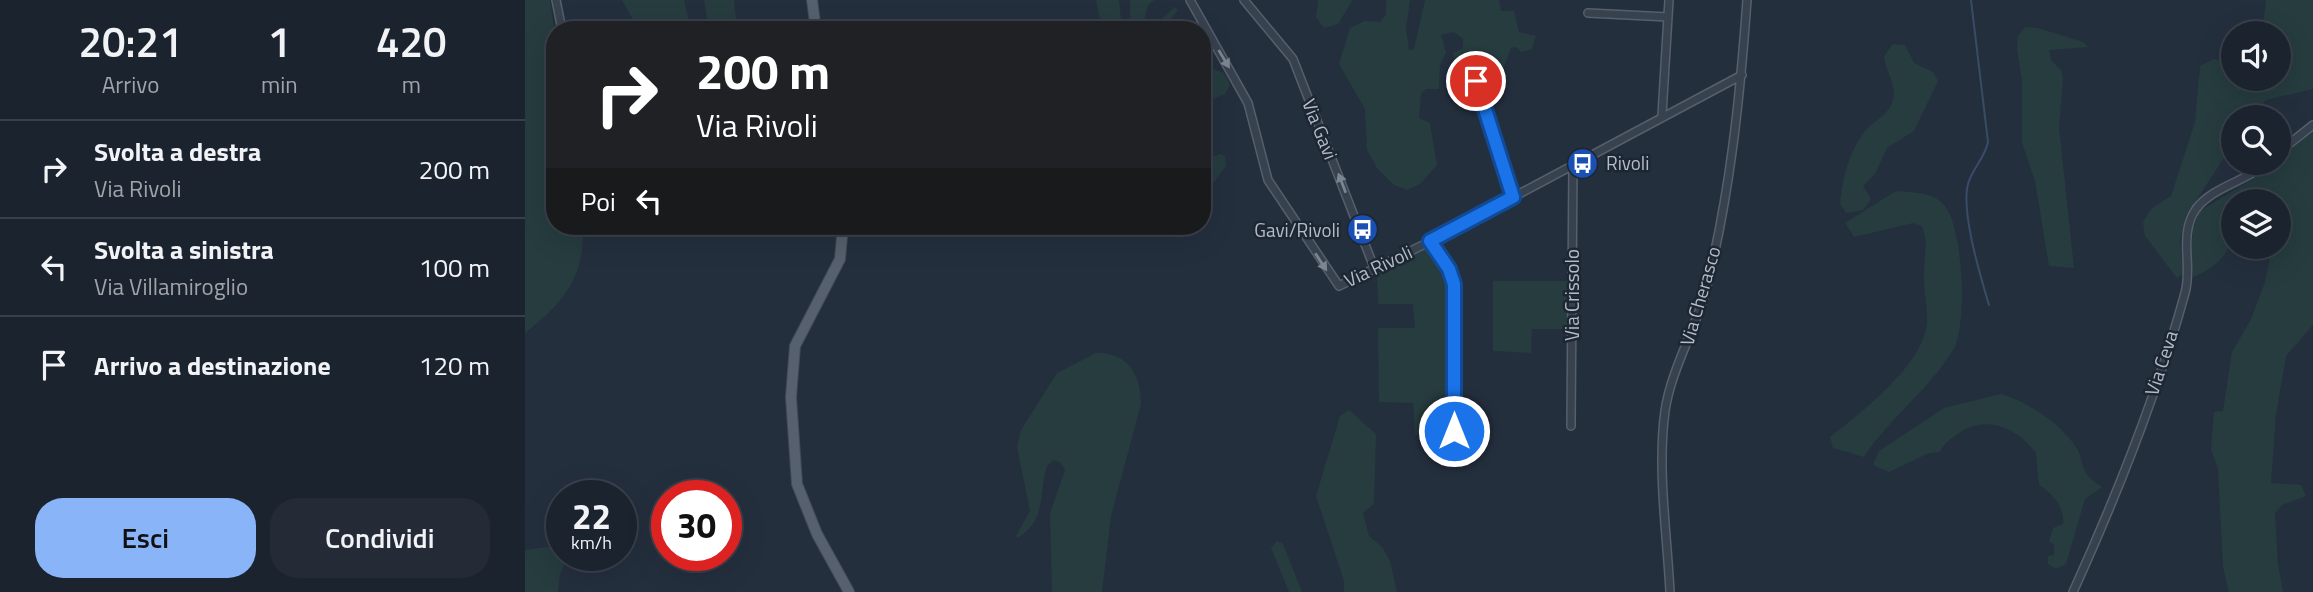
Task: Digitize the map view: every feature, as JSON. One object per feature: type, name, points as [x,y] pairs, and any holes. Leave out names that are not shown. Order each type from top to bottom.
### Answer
[{"type":"main road","points":[[812,0],[815,21]]},
{"type":"main road","points":[[842,235],[840,259],[795,346],[791,397],[797,484],[817,534],[849,592]]},
{"type":"street","points":[[556,0],[560,21]]},
{"type":"street","name":"Via Rivoli","points":[[1190,0],[1202,21]]},
{"type":"street","name":"Via Gavi","points":[[1244,0],[1293,59],[1375,270]]},
{"type":"street","points":[[1662,115],[1669,0]]},
{"type":"street","name":"Via Cherasco","points":[[1670,592],[1663,435],[1666,408],[1705,292],[1735,147],[1747,0]]},
{"type":"street","points":[[1588,13],[1668,17]]},
{"type":"street","name":"Via Rivoli","points":[[1211,37],[1248,103],[1268,180],[1334,283],[1343,286],[1742,75]]},
{"type":"street","points":[[1469,57],[1513,197]]},
{"type":"street","points":[[2291,142],[2313,125]]},
{"type":"street","name":"Via Crissolo","points":[[1571,426],[1573,164]]},
{"type":"street","name":"Via Ceva","points":[[2073,592],[2123,481],[2185,294],[2186,250],[2192,217],[2209,198],[2247,175]]},
{"type":"street","points":[[1430,241],[1449,269],[1454,284],[1454,431]]},
{"type":"green space","points":[[525,0],[550,0],[553,21],[546,21],[546,235],[583,235],[583,244],[576,274],[569,287],[551,310],[525,333]]},
{"type":"green space","points":[[622,0],[684,0],[689,21],[634,21]]},
{"type":"green space","points":[[704,0],[734,0],[736,21],[708,21]]},
{"type":"green space","points":[[1096,0],[1119,0],[1121,21],[1100,21]]},
{"type":"green space","points":[[1130,0],[1154,0],[1148,5],[1144,21],[1130,21]]},
{"type":"green space","points":[[1318,0],[1352,1],[1338,24],[1324,28],[1316,17]]},
{"type":"green space","points":[[1386,0],[1410,0],[1406,29],[1409,50],[1414,49],[1425,0],[1499,0],[1501,11],[1514,11],[1519,32],[1536,36],[1532,49],[1521,52],[1516,47],[1511,48],[1502,72],[1498,71],[1493,55],[1463,61],[1454,58],[1453,53],[1463,48],[1463,39],[1454,32],[1441,35],[1446,52],[1440,65],[1439,89],[1426,89],[1421,94],[1419,118],[1430,123],[1437,165],[1420,184],[1407,190],[1394,185],[1377,168],[1367,150],[1365,109],[1339,64],[1350,28],[1365,21],[1380,22],[1386,14]]},
{"type":"green space","points":[[2266,0],[2313,0],[2313,89],[2266,100],[2262,105],[2221,105],[2221,162],[2186,216],[2180,240],[2183,274],[2177,278],[2145,236],[2143,222],[2151,209],[2171,196],[2195,122],[2200,66],[2214,59],[2221,61],[2221,91],[2291,91],[2291,21],[2263,21]]},
{"type":"green space","points":[[1175,7],[1178,10],[1169,21],[1159,21]]},
{"type":"green space","points":[[2025,27],[2038,28],[2083,42],[2088,47],[2049,50],[2051,60],[2061,70],[2063,79],[2059,127],[2074,268],[2049,266],[2035,181],[2022,143],[2022,80],[2017,49],[2018,36]]},
{"type":"green space","points":[[1893,44],[1905,45],[1914,63],[1933,72],[1938,81],[1914,131],[1887,148],[1875,174],[1863,186],[1871,199],[1863,210],[1846,213],[1840,204],[1850,157],[1859,139],[1887,111],[1894,97],[1884,56]]},
{"type":"green space","points":[[1211,70],[1224,73],[1230,85],[1225,94],[1211,99]]},
{"type":"green space","points":[[2313,131],[2313,325],[2286,356],[2276,414],[2271,483],[2301,485],[2306,496],[2282,505],[2275,513],[2278,564],[2283,592],[2229,592],[2223,567],[2218,469],[2211,449],[2214,412],[2223,411],[2232,352],[2251,319],[2265,282],[2270,259],[2291,259],[2291,189],[2236,189],[2259,175],[2291,175],[2291,149]]},
{"type":"green space","points":[[1220,154],[1225,156],[1226,166],[1211,186],[1211,157]]},
{"type":"green space","points":[[1896,191],[1922,194],[1935,198],[1945,206],[1956,234],[1959,255],[1961,320],[1953,350],[1864,457],[1833,448],[1830,437],[1889,386],[1915,355],[1927,323],[1924,280],[1926,250],[1922,226],[1913,223],[1854,237],[1845,223]]},
{"type":"green space","points":[[2221,198],[2221,259],[2193,277],[2190,264],[2193,229],[2200,211]]},
{"type":"green space","points":[[1429,246],[1449,277],[1449,435],[1415,435],[1413,403],[1379,402],[1378,328],[1415,328],[1413,304],[1378,304],[1377,272]]},
{"type":"green space","points":[[1493,281],[1569,281],[1569,329],[1532,329],[1531,353],[1493,351]]},
{"type":"green space","points":[[1096,353],[1117,356],[1131,367],[1138,384],[1141,404],[1111,516],[1102,592],[1052,592],[1050,513],[1065,470],[1060,462],[1053,460],[1047,466],[1038,515],[1027,531],[1018,538],[1016,536],[1030,511],[1017,447],[1021,430],[1057,373]]},
{"type":"green space","points":[[2001,394],[2030,407],[2058,427],[2077,450],[2084,470],[2102,487],[2085,499],[2066,564],[2056,569],[2048,564],[2048,556],[2054,555],[2054,544],[2049,542],[2053,528],[2063,524],[2062,512],[2053,496],[2039,485],[2036,453],[2029,444],[2011,431],[1990,424],[1969,427],[1946,443],[1940,452],[1929,453],[1889,472],[1873,465],[1879,451],[1944,408]]},
{"type":"green space","points":[[1349,410],[1376,434],[1374,504],[1363,513],[1369,536],[1383,548],[1390,561],[1397,592],[1344,592],[1344,581],[1316,496],[1340,416]]},
{"type":"green space","points":[[1277,541],[1283,544],[1302,592],[1289,592],[1271,548]]},
{"type":"green space","points":[[546,547],[546,571],[561,571],[558,592],[525,592],[525,550]]},
{"type":"waterway","points":[[1971,0],[1988,142],[1969,181],[1967,208],[1972,243],[1989,305]]},
{"type":"place","name":"Rivoli","points":[[1583,163]]},
{"type":"place","name":"Gavi/Rivoli","points":[[1363,230]]},
{"type":"route","points":[[1454,431],[1454,284],[1449,269],[1430,241],[1513,197],[1476,81]]}]
